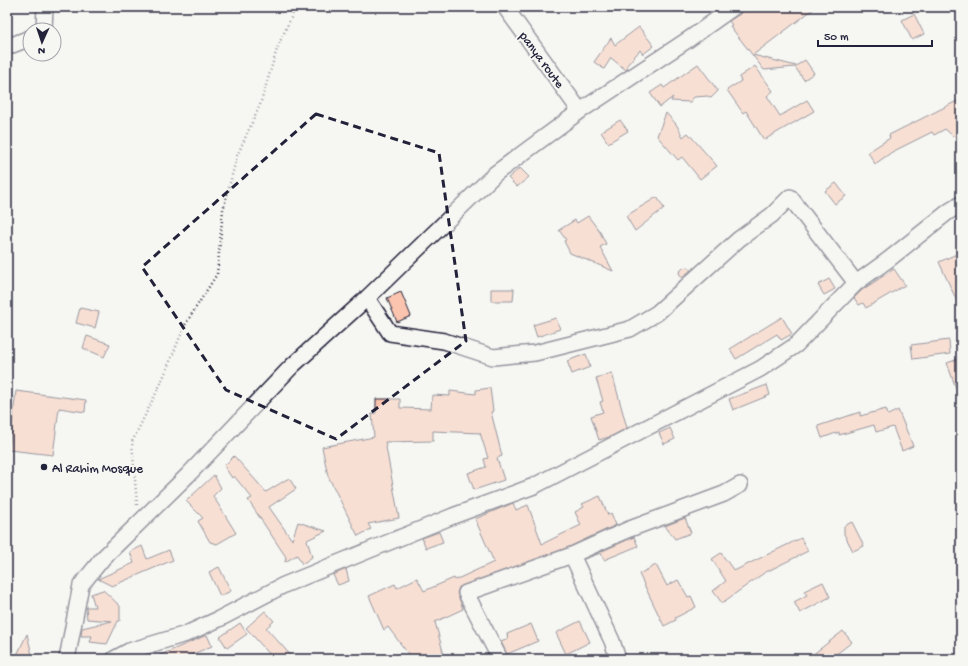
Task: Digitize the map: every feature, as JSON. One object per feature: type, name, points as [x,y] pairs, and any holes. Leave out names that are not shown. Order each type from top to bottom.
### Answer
[{"type":"street","points":[[44,22],[45,7]]},
{"type":"street","name":"panya route","points":[[505,7],[580,111]]},
{"type":"street","points":[[67,659],[82,585],[103,558],[188,475],[292,366],[367,298],[496,173],[580,111],[689,39],[734,7]]},
{"type":"street","points":[[7,47],[22,41]]},
{"type":"street","points":[[367,298],[390,333],[444,341],[493,357],[535,353],[566,346],[630,330],[657,313],[739,238],[772,215],[790,197],[856,283]]},
{"type":"street","points":[[114,659],[129,651],[186,634],[219,619],[284,585],[453,516],[534,486],[608,449],[766,365],[796,345],[856,283],[888,260],[948,212],[961,204]]},
{"type":"street","points":[[500,659],[466,593],[572,555],[628,530],[724,494],[740,485]]},
{"type":"street","points":[[572,555],[612,641],[618,659]]},
{"type":"path","points":[[137,508],[132,442],[161,383],[185,325],[217,274],[223,210],[237,156],[260,105],[278,46],[296,7]]},
{"type":"highlighted area","points":[[316,114],[439,153],[466,341],[336,439],[226,390],[142,267]]},
{"type":"building","points":[[743,7],[816,7],[753,55],[796,66],[805,60],[814,73],[804,80],[795,67],[764,70],[730,26],[732,25],[729,21],[740,14]]},
{"type":"building","points":[[914,14],[924,34],[912,40],[902,20]]},
{"type":"building","points":[[639,27],[654,46],[643,54],[640,50],[627,65],[628,68],[626,70],[611,58],[604,69],[594,62],[611,38],[615,45]]},
{"type":"building","points":[[698,64],[718,91],[711,98],[708,96],[694,97],[690,102],[671,101],[673,97],[660,107],[650,93],[662,85],[664,88]]},
{"type":"building","points":[[755,66],[773,91],[767,96],[780,116],[807,100],[814,111],[764,140],[746,111],[743,113],[727,90],[741,81],[739,77]]},
{"type":"building","points":[[961,99],[961,143],[945,129],[934,135],[932,132],[892,152],[875,164],[868,152],[890,138],[889,135]]},
{"type":"building","points":[[666,113],[676,124],[683,137],[688,133],[717,166],[700,179],[682,157],[678,160],[657,136]]},
{"type":"building","points":[[620,120],[628,131],[608,143],[601,132]]},
{"type":"building","points":[[520,168],[529,177],[517,187],[508,178]]},
{"type":"building","points":[[836,183],[846,196],[835,204],[825,191]]},
{"type":"building","points":[[657,197],[664,208],[635,231],[626,216]]},
{"type":"building","points":[[588,216],[600,232],[606,244],[600,247],[613,271],[570,253],[564,241],[566,240],[559,230],[575,220],[577,223]]},
{"type":"building","points":[[961,252],[961,310],[939,262]]},
{"type":"building","points":[[687,267],[691,270],[681,278],[679,272],[683,268]]},
{"type":"building","points":[[894,269],[905,285],[866,308],[863,303],[859,305],[854,298],[862,290]]},
{"type":"building","points":[[829,279],[835,289],[824,295],[818,285]]},
{"type":"building","points":[[491,289],[514,289],[513,301],[491,301]]},
{"type":"building","points":[[401,292],[411,316],[397,322],[387,298]]},
{"type":"building","points":[[80,308],[99,312],[95,328],[76,323]]},
{"type":"building","points":[[782,317],[792,334],[781,340],[777,334],[736,359],[730,349]]},
{"type":"building","points":[[556,318],[560,329],[537,337],[533,325]]},
{"type":"building","points":[[87,336],[110,344],[104,357],[83,348]]},
{"type":"building","points":[[949,340],[950,354],[913,359],[911,345]]},
{"type":"building","points":[[586,354],[590,367],[572,374],[567,361]]},
{"type":"building","points":[[961,358],[961,397],[959,397],[947,363]]},
{"type":"building","points":[[612,373],[627,428],[612,436],[599,440],[591,416],[603,412],[600,402],[603,401],[596,378]]},
{"type":"building","points":[[767,385],[770,395],[733,410],[729,399]]},
{"type":"building","points":[[490,388],[493,411],[491,412],[502,456],[497,458],[504,480],[474,490],[468,473],[486,467],[484,459],[488,458],[480,433],[433,431],[433,441],[385,442],[399,518],[368,524],[371,529],[358,536],[328,476],[322,447],[374,437],[372,414],[376,413],[376,399],[400,399],[400,408],[431,409],[432,395],[450,396],[450,391],[476,394],[476,390]]},
{"type":"building","points":[[16,391],[86,400],[85,412],[59,408],[53,455],[9,450]]},
{"type":"building","points":[[886,409],[888,415],[898,410],[913,446],[902,451],[893,427],[876,432],[874,425],[839,435],[839,432],[822,438],[818,426],[860,412],[860,416]]},
{"type":"building","points":[[670,428],[675,439],[664,444],[659,433]]},
{"type":"building","points":[[234,456],[266,492],[289,478],[296,489],[269,507],[292,540],[298,522],[326,531],[307,540],[312,557],[302,564],[297,555],[285,562],[286,557],[248,500],[252,498],[234,476],[232,478],[224,466]]},
{"type":"building","points":[[214,475],[221,488],[213,496],[236,533],[217,544],[210,542],[198,521],[203,518],[186,501]]},
{"type":"building","points":[[600,496],[608,515],[611,513],[616,525],[569,547],[459,587],[457,593],[463,609],[435,622],[445,659],[412,659],[388,627],[384,630],[369,596],[395,584],[397,588],[417,578],[424,591],[454,578],[455,580],[494,562],[475,519],[513,503],[516,510],[528,505],[542,544],[581,525],[575,512],[584,507],[582,504]]},
{"type":"building","points":[[685,518],[691,533],[675,539],[665,526]]},
{"type":"building","points":[[852,522],[864,546],[853,551],[844,534],[844,526]]},
{"type":"building","points":[[439,532],[443,542],[426,548],[422,538]]},
{"type":"building","points":[[634,537],[638,546],[604,560],[601,553],[584,559]]},
{"type":"building","points":[[801,538],[808,551],[764,573],[722,603],[713,591],[726,581],[712,559],[721,553],[734,571]]},
{"type":"building","points":[[142,546],[147,559],[169,550],[173,560],[112,586],[98,579],[134,563],[130,552]]},
{"type":"building","points":[[656,565],[667,586],[678,580],[688,597],[691,596],[696,607],[675,618],[676,620],[664,626],[639,574]]},
{"type":"building","points":[[219,567],[231,591],[220,596],[209,572]]},
{"type":"building","points":[[346,569],[349,581],[338,585],[333,575]]},
{"type":"building","points":[[823,582],[830,597],[800,613],[794,602],[807,595],[804,591]]},
{"type":"building","points":[[103,590],[120,606],[120,621],[118,621],[107,644],[90,642],[92,636],[81,636],[82,628],[112,621],[87,619],[86,607],[95,607],[91,594]]},
{"type":"building","points":[[265,611],[274,621],[266,628],[294,659],[274,659],[246,628]]},
{"type":"building","points":[[580,621],[590,642],[566,654],[556,633]]},
{"type":"building","points":[[240,623],[247,634],[227,648],[220,637]]},
{"type":"building","points":[[531,624],[538,641],[507,654],[501,642],[508,639],[507,634]]},
{"type":"building","points":[[843,631],[852,642],[830,659],[807,659]]},
{"type":"building","points":[[27,634],[33,659],[15,659]]},
{"type":"building","points":[[207,635],[212,646],[181,659],[151,659]]},
{"type":"place","name":"Al Rahim Mosque","points":[[44,467]]}]
